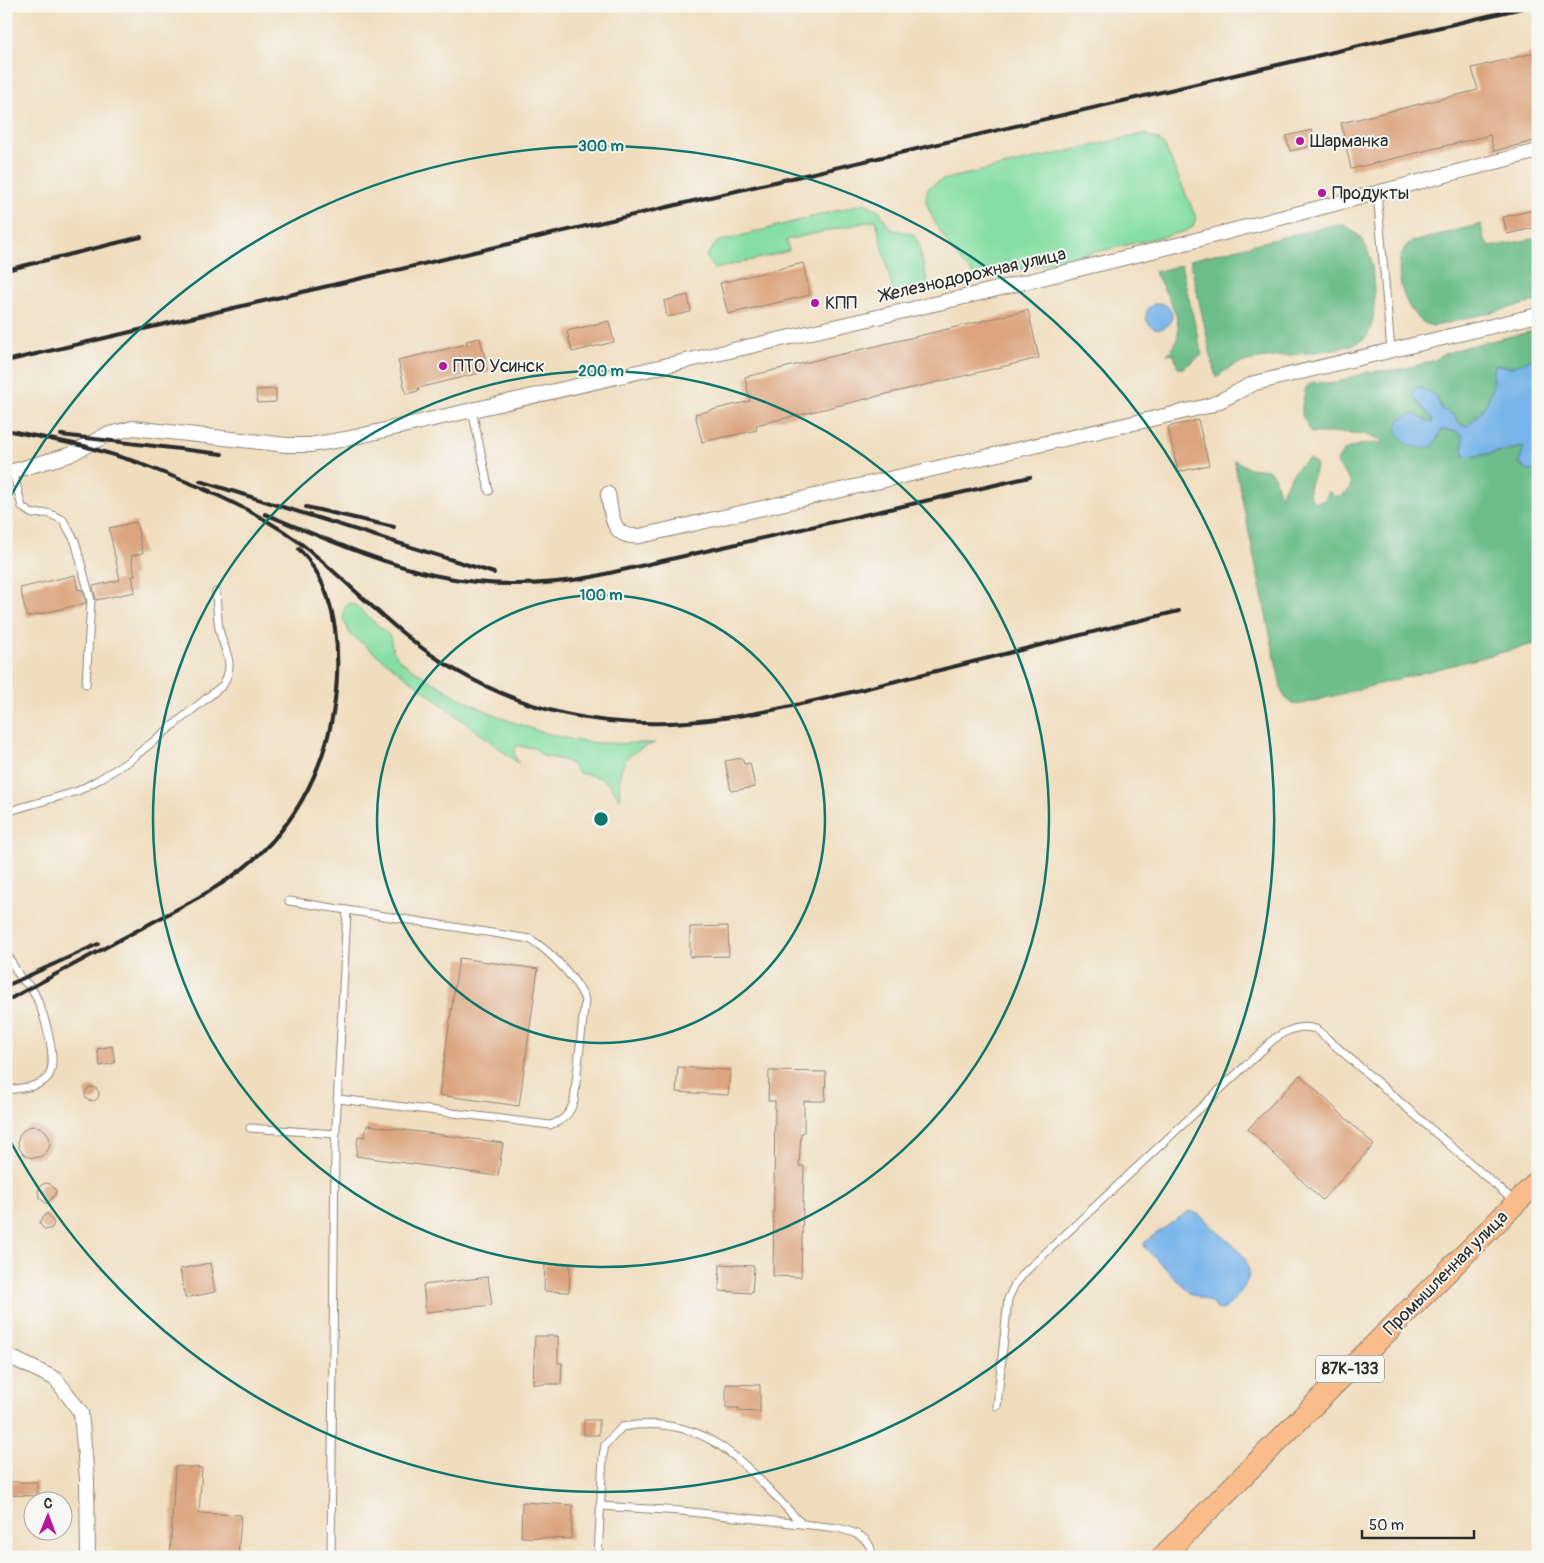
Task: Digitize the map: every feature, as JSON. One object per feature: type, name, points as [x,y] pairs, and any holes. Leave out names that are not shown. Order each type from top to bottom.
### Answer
[{"type":"main road","name":"Промышленная улица","points":[[1162,1557],[1538,1181]]},
{"type":"street","name":"Железнодорожная улица","points":[[10,472],[69,455],[96,439],[124,429],[143,427],[266,444],[310,445],[346,439],[979,294],[1538,152]]},
{"type":"street","points":[[608,494],[614,524],[619,532],[632,537],[640,536],[1208,406],[1222,401],[1241,389],[1256,383],[1538,315]]},
{"type":"street","points":[[6,1355],[56,1379],[81,1413],[86,1479],[88,1557]]},
{"type":"lane","points":[[1377,193],[1391,350]]},
{"type":"lane","points":[[472,410],[489,491]]},
{"type":"lane","points":[[10,472],[22,507],[32,514],[48,512],[63,520],[75,540],[91,600],[86,684]]},
{"type":"lane","points":[[6,812],[78,791],[98,780],[128,761],[223,685],[229,675],[230,665],[219,630],[216,592]]},
{"type":"lane","points":[[289,900],[530,939],[545,948],[581,990],[585,1000],[574,1101],[572,1109],[559,1122],[550,1125],[339,1099]]},
{"type":"lane","points":[[331,1557],[336,1134],[347,910]]},
{"type":"lane","points":[[6,952],[22,979],[31,987],[44,1014],[53,1063],[52,1073],[46,1080],[36,1085],[6,1090]]},
{"type":"lane","points":[[997,1406],[1008,1299],[1015,1284],[1024,1272],[1274,1039],[1296,1027],[1308,1027],[1316,1030],[1516,1202]]},
{"type":"lane","points":[[250,1128],[336,1134]]},
{"type":"lane","points":[[598,1557],[602,1456],[605,1445],[622,1427],[670,1424],[717,1442],[740,1461],[802,1522]]},
{"type":"lane","points":[[600,1506],[638,1507],[802,1522],[853,1532],[866,1540],[872,1550],[872,1557]]},
{"type":"green space","points":[[1143,134],[1159,140],[1165,147],[1196,217],[1193,227],[1183,232],[981,278],[974,274],[956,256],[928,208],[926,200],[928,188],[942,180]]},
{"type":"green space","points":[[865,203],[879,210],[890,229],[913,234],[918,242],[928,286],[894,296],[876,220],[786,240],[789,251],[715,269],[706,257],[717,242]]},
{"type":"green space","points":[[1481,224],[1484,239],[1490,247],[1538,238],[1538,301],[1435,326],[1424,323],[1415,315],[1407,303],[1402,289],[1399,275],[1400,261],[1404,250],[1411,242]]},
{"type":"green space","points":[[1344,225],[1355,232],[1363,242],[1371,261],[1374,294],[1373,314],[1372,324],[1365,338],[1356,343],[1324,351],[1247,361],[1232,366],[1216,378],[1190,260],[1328,226]]},
{"type":"green space","points":[[1181,265],[1202,355],[1183,368],[1178,368],[1174,355],[1167,354],[1175,345],[1178,335],[1178,324],[1171,302],[1155,272]]},
{"type":"green space","points":[[1538,330],[1538,357],[1512,367],[1495,365],[1492,389],[1486,404],[1468,426],[1461,425],[1454,415],[1443,411],[1435,395],[1416,401],[1432,418],[1433,424],[1427,420],[1437,440],[1441,430],[1455,431],[1462,435],[1464,456],[1485,455],[1525,447],[1519,462],[1524,469],[1529,471],[1538,469],[1538,643],[1302,704],[1289,702],[1282,692],[1234,460],[1249,468],[1269,470],[1274,476],[1280,497],[1288,480],[1309,459],[1316,463],[1309,488],[1314,502],[1324,501],[1329,491],[1335,497],[1346,493],[1351,483],[1337,463],[1340,456],[1344,451],[1356,446],[1384,442],[1358,433],[1311,433],[1302,415],[1306,387],[1313,382],[1334,383],[1367,372],[1402,369],[1435,360],[1444,354],[1465,347]]},
{"type":"green space","points":[[349,603],[355,605],[390,636],[393,651],[401,661],[441,687],[484,710],[529,728],[585,742],[655,743],[635,752],[624,762],[620,777],[620,799],[607,783],[598,777],[578,773],[571,764],[563,760],[543,756],[534,748],[516,746],[514,753],[518,763],[350,634],[343,619],[345,607]]},
{"type":"water","points":[[1159,303],[1168,307],[1172,316],[1168,325],[1159,329],[1150,325],[1146,316],[1150,307]]},
{"type":"water","points":[[1538,357],[1536,470],[1527,471],[1519,462],[1524,447],[1484,455],[1464,456],[1462,435],[1455,431],[1441,430],[1433,447],[1426,448],[1410,445],[1399,433],[1396,427],[1401,419],[1413,414],[1433,423],[1432,418],[1413,396],[1414,389],[1419,387],[1435,395],[1443,411],[1448,410],[1449,414],[1454,415],[1461,425],[1467,426],[1486,404],[1492,389],[1495,365],[1512,367]]},
{"type":"water","points":[[1189,1211],[1201,1216],[1233,1245],[1245,1259],[1248,1266],[1249,1275],[1246,1284],[1223,1310],[1217,1309],[1212,1303],[1190,1293],[1145,1248],[1144,1243],[1146,1241]]},
{"type":"building","points":[[1538,52],[1538,140],[1494,151],[1490,135],[1351,169],[1341,123],[1478,90],[1472,68]]},
{"type":"building","points":[[1312,130],[1316,145],[1290,151],[1286,136]]},
{"type":"building","points":[[1538,209],[1538,227],[1507,234],[1503,217]]},
{"type":"building","points":[[803,263],[810,295],[728,314],[720,283]]},
{"type":"building","points":[[688,295],[691,312],[667,317],[664,301]]},
{"type":"building","points":[[1028,310],[1039,358],[756,425],[757,430],[702,442],[695,414],[750,401],[745,377]]},
{"type":"building","points":[[609,321],[614,342],[572,352],[567,331]]},
{"type":"building","name":"ПТО Усинск","points":[[480,338],[488,371],[418,388],[419,391],[406,394],[398,360],[467,344],[466,341]]},
{"type":"building","points":[[276,389],[276,402],[257,403],[256,390]]},
{"type":"building","points":[[1198,420],[1209,465],[1178,472],[1168,427]]},
{"type":"building","points":[[136,522],[143,553],[131,556],[135,576],[132,576],[135,592],[96,600],[93,586],[120,580],[109,528]]},
{"type":"building","points":[[75,575],[78,590],[82,589],[86,603],[27,617],[20,588]]},
{"type":"building","points":[[742,758],[744,764],[750,763],[755,787],[731,791],[725,761]]},
{"type":"building","points":[[728,926],[729,956],[690,957],[690,927]]},
{"type":"building","points":[[459,958],[538,969],[519,1106],[439,1095]]},
{"type":"building","points":[[112,1046],[115,1063],[100,1066],[97,1049]]},
{"type":"building","points":[[678,1067],[730,1070],[728,1095],[676,1092]]},
{"type":"building","points":[[769,1071],[826,1072],[825,1101],[804,1101],[804,1133],[801,1133],[799,1166],[804,1166],[801,1277],[773,1276],[775,1101],[768,1101]]},
{"type":"building","points":[[1300,1075],[1374,1145],[1322,1200],[1248,1129]]},
{"type":"building","points":[[89,1087],[95,1087],[99,1094],[95,1101],[89,1101],[85,1097],[85,1091]]},
{"type":"building","points":[[367,1125],[503,1143],[498,1176],[356,1156],[358,1136],[365,1137]]},
{"type":"building","points":[[34,1126],[40,1127],[45,1131],[49,1136],[49,1148],[45,1153],[40,1157],[34,1158],[28,1157],[23,1153],[19,1148],[18,1142],[19,1136],[23,1131],[28,1127]]},
{"type":"building","points":[[45,1183],[50,1184],[56,1190],[55,1195],[47,1204],[40,1198],[38,1192],[40,1186]]},
{"type":"building","points":[[47,1213],[54,1223],[52,1228],[45,1230],[39,1223]]},
{"type":"building","points":[[210,1263],[215,1292],[185,1298],[180,1269]]},
{"type":"building","points":[[545,1264],[570,1265],[569,1292],[544,1291]]},
{"type":"building","points":[[720,1264],[754,1266],[752,1293],[719,1291]]},
{"type":"building","points":[[488,1277],[492,1305],[426,1312],[423,1285]]},
{"type":"building","points":[[535,1336],[558,1336],[558,1363],[562,1363],[561,1384],[533,1384]]},
{"type":"building","points":[[726,1384],[760,1385],[760,1412],[738,1411],[739,1408],[726,1408]]},
{"type":"building","points":[[584,1420],[599,1420],[599,1435],[584,1435]]},
{"type":"building","points":[[175,1466],[202,1468],[199,1513],[241,1515],[238,1557],[170,1557]]},
{"type":"building","points":[[10,1482],[37,1482],[37,1490],[22,1490],[22,1495],[10,1495]]},
{"type":"building","points":[[522,1502],[573,1505],[571,1539],[521,1537]]},
{"type":"railway","points":[[6,361],[1531,6]]},
{"type":"railway","points":[[6,270],[141,237]]},
{"type":"railway","points":[[6,430],[84,446],[140,463]]},
{"type":"railway","points":[[61,435],[222,454]]},
{"type":"railway","points":[[133,461],[210,491]]},
{"type":"railway","points":[[265,514],[347,547],[423,573],[462,580],[502,584],[545,583],[592,577],[1030,477]]},
{"type":"railway","points":[[200,481],[494,573]]},
{"type":"railway","points":[[203,489],[258,516],[285,532],[327,565],[398,629],[457,671],[515,699],[572,715],[628,723],[684,722],[741,716],[798,705],[1179,611]]},
{"type":"railway","points":[[306,507],[394,527]]},
{"type":"railway","points":[[6,1001],[213,889],[253,860],[272,842],[288,822],[314,777],[323,752],[335,702],[337,676],[337,642],[331,608],[319,577],[299,549]]},
{"type":"railway","points":[[6,986],[98,944]]},
{"type":"place","name":"Шарманка","points":[[1300,141]]},
{"type":"place","name":"Прoдукты","points":[[1322,193]]},
{"type":"place","name":"КПП","points":[[815,303]]},
{"type":"place","name":"ПТО Усинск","points":[[443,366]]}]
